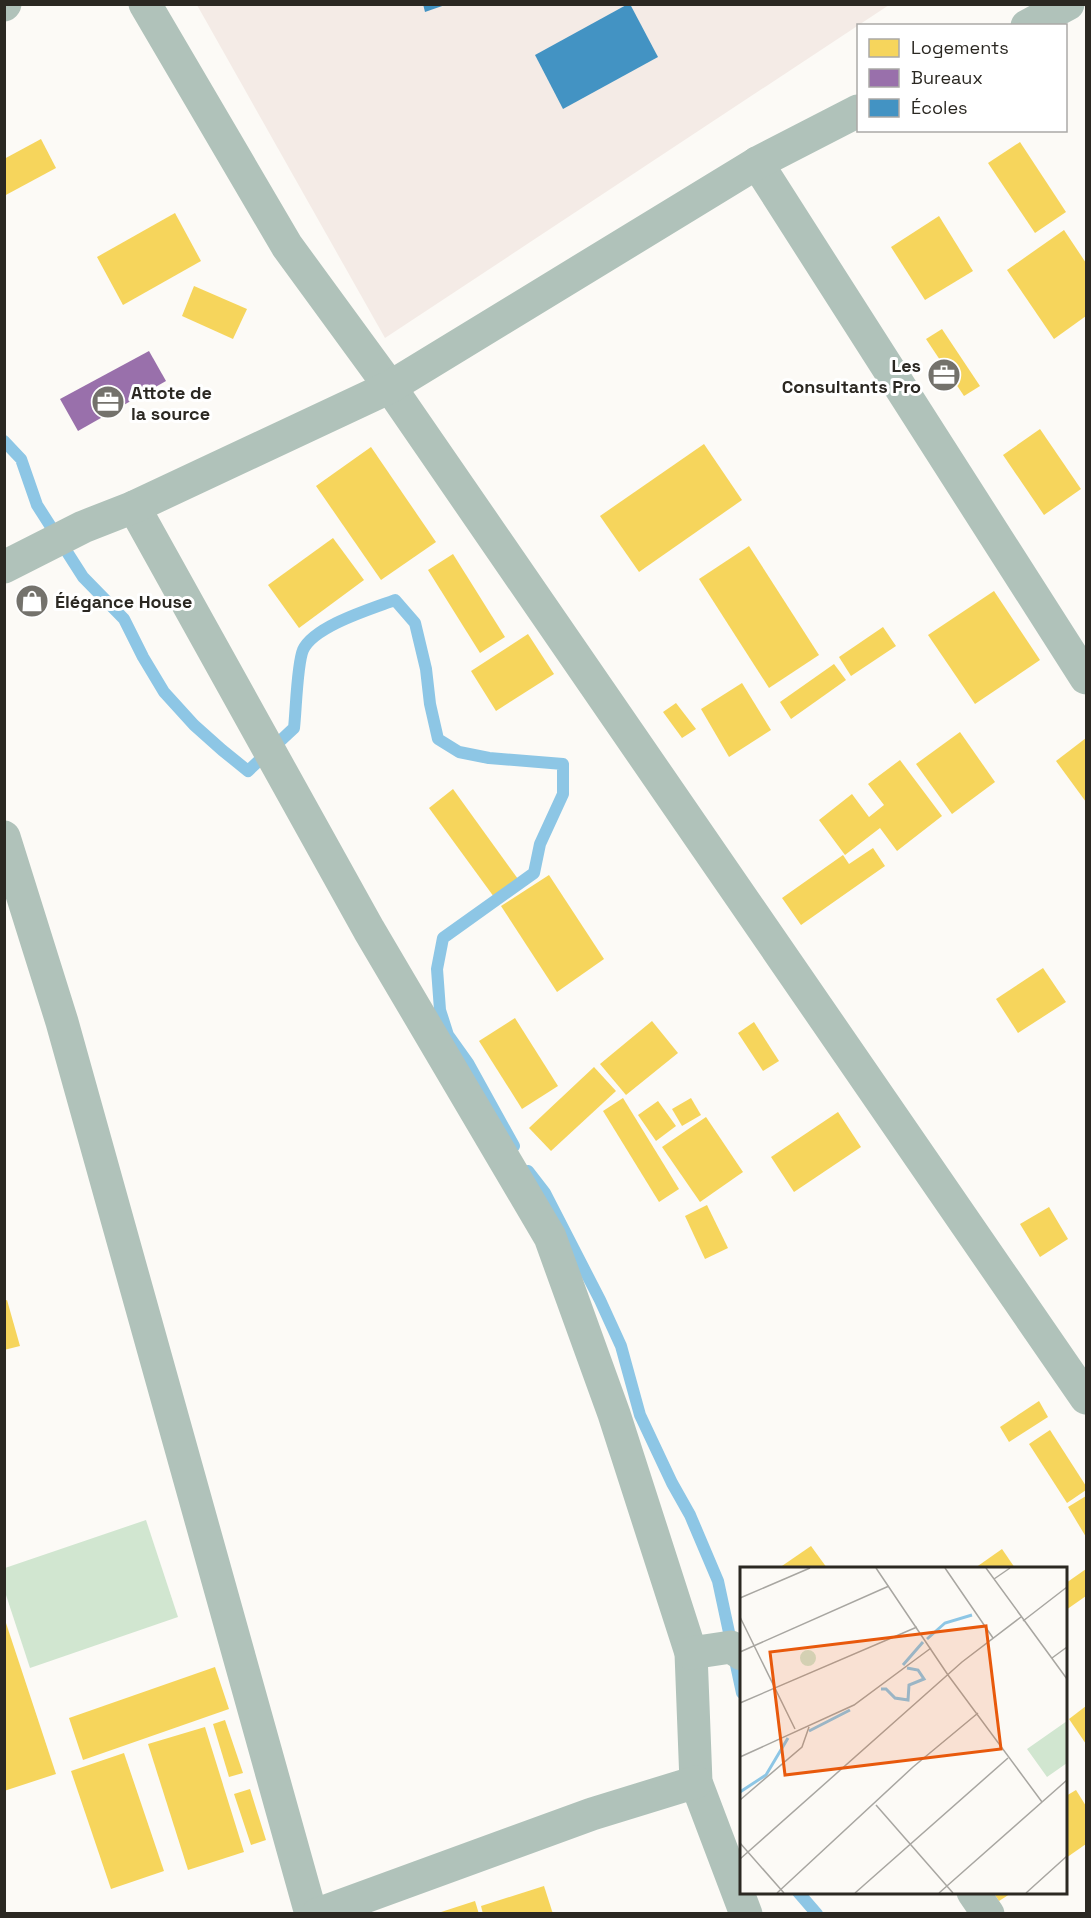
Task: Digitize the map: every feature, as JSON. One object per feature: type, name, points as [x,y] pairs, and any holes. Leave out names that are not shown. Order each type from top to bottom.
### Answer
[{"type":"street","points":[[145,4],[287,246],[390,387],[1086,1398]]},
{"type":"street","points":[[1031,24],[1068,4]]},
{"type":"street","points":[[4,567],[83,527],[134,507],[390,387],[757,163],[857,112]]},
{"type":"street","points":[[757,163],[1086,678]]},
{"type":"street","points":[[134,507],[369,930],[550,1237],[614,1414],[692,1653],[696,1782],[746,1914]]},
{"type":"street","points":[[4,837],[62,1022],[311,1914]]},
{"type":"street","points":[[692,1653],[731,1647],[740,1653]]},
{"type":"street","points":[[318,1914],[592,1814],[696,1782]]},
{"type":"street","points":[[974,1894],[988,1914]]},
{"type":"shaded area","points":[[197,5],[889,5],[857,24],[385,338]]},
{"type":"green space","points":[[146,1520],[178,1617],[30,1668],[5,1592],[5,1568]]},
{"type":"building: Logements","points":[[41,139],[56,168],[4,196],[4,159]]},
{"type":"building: Logements","points":[[1020,142],[1066,212],[1035,233],[988,163]]},
{"type":"building: Logements","points":[[175,213],[201,261],[123,305],[97,257]]},
{"type":"building: Logements","points":[[939,216],[973,271],[925,300],[891,247]]},
{"type":"building: Logements","points":[[1064,230],[1086,263],[1086,316],[1054,339],[1007,270]]},
{"type":"building: Logements","points":[[194,286],[247,309],[233,339],[182,316]]},
{"type":"building: Logements","points":[[942,329],[980,386],[964,396],[926,339]]},
{"type":"building: Logements","points":[[1040,429],[1081,489],[1044,515],[1003,455]]},
{"type":"building: Logements","points":[[704,444],[742,500],[639,572],[600,516]]},
{"type":"building: Logements","points":[[371,447],[436,542],[381,580],[316,486]]},
{"type":"building: Logements","points":[[333,538],[364,580],[299,628],[268,585]]},
{"type":"building: Logements","points":[[749,546],[819,655],[769,688],[699,579]]},
{"type":"building: Logements","points":[[453,554],[505,637],[480,653],[428,570]]},
{"type":"building: Logements","points":[[994,591],[1040,660],[975,704],[928,635]]},
{"type":"building: Logements","points":[[883,627],[896,646],[851,676],[839,657]]},
{"type":"building: Logements","points":[[528,634],[554,674],[496,711],[471,671]]},
{"type":"building: Logements","points":[[834,664],[846,680],[791,719],[780,702]]},
{"type":"building: Logements","points":[[742,683],[771,730],[729,757],[701,709]]},
{"type":"building: Logements","points":[[676,703],[696,729],[682,738],[663,712]]},
{"type":"building: Logements","points":[[960,732],[995,782],[952,814],[916,764]]},
{"type":"building: Logements","points":[[1086,738],[1086,802],[1056,761]]},
{"type":"building: Logements","points":[[900,760],[942,816],[897,851],[880,828],[845,855],[819,820],[852,794],[869,817],[884,805],[868,784]]},
{"type":"building: Logements","points":[[453,789],[518,879],[494,897],[429,808]]},
{"type":"building: Logements","points":[[873,848],[885,866],[801,925],[782,898],[843,855],[849,864]]},
{"type":"building: Logements","points":[[549,875],[604,959],[557,992],[501,906]]},
{"type":"building: Logements","points":[[1043,968],[1066,1002],[1018,1033],[996,999]]},
{"type":"building: Logements","points":[[515,1018],[558,1086],[522,1109],[479,1041]]},
{"type":"building: Logements","points":[[652,1021],[678,1053],[626,1095],[600,1064]]},
{"type":"building: Logements","points":[[754,1022],[779,1061],[763,1071],[738,1033]]},
{"type":"building: Logements","points":[[594,1067],[616,1091],[551,1151],[529,1128]]},
{"type":"building: Logements","points":[[623,1098],[679,1189],[659,1202],[603,1111]]},
{"type":"building: Logements","points":[[691,1098],[701,1115],[682,1126],[672,1109]]},
{"type":"building: Logements","points":[[658,1101],[676,1126],[656,1141],[638,1115]]},
{"type":"building: Logements","points":[[838,1112],[861,1147],[794,1192],[771,1157]]},
{"type":"building: Logements","points":[[706,1117],[743,1172],[700,1202],[662,1147]]},
{"type":"building: Logements","points":[[707,1205],[728,1248],[705,1259],[685,1216]]},
{"type":"building: Logements","points":[[1049,1207],[1068,1239],[1040,1257],[1020,1224]]},
{"type":"building: Logements","points":[[7,1300],[20,1346],[4,1350],[4,1301]]},
{"type":"building: Logements","points":[[1039,1401],[1048,1417],[1009,1442],[1000,1427]]},
{"type":"building: Logements","points":[[1050,1430],[1086,1486],[1086,1490],[1067,1503],[1029,1444]]},
{"type":"building: Logements","points":[[1086,1496],[1086,1537],[1068,1507]]},
{"type":"building: Logements","points":[[811,1546],[826,1567],[780,1567]]},
{"type":"building: Logements","points":[[1002,1549],[1014,1567],[976,1567]]},
{"type":"building: Logements","points":[[1086,1569],[1086,1596],[1067,1609],[1067,1582]]},
{"type":"building: Logements","points":[[4,1617],[56,1774],[4,1791]]},
{"type":"building: Logements","points":[[215,1667],[229,1709],[83,1760],[69,1718]]},
{"type":"building: Logements","points":[[1086,1706],[1086,1744],[1069,1719]]},
{"type":"building: Logements","points":[[225,1720],[243,1773],[229,1777],[213,1724]]},
{"type":"building: Logements","points":[[205,1727],[244,1852],[188,1870],[148,1744]]},
{"type":"building: Logements","points":[[124,1753],[164,1871],[111,1889],[71,1771]]},
{"type":"building: Logements","points":[[250,1789],[266,1840],[251,1845],[234,1794]]},
{"type":"building: Logements","points":[[1076,1790],[1086,1806],[1086,1844],[1067,1857],[1067,1795]]},
{"type":"building: Logements","points":[[544,1886],[553,1914],[483,1914],[481,1906]]},
{"type":"building: Logements","points":[[994,1894],[1010,1894],[999,1901]]},
{"type":"building: Logements","points":[[475,1901],[479,1914],[438,1914],[438,1913]]},
{"type":"building: Bureaux","points":[[149,351],[166,381],[78,431],[60,399]]},
{"type":"building: Écoles","points":[[423,4],[445,4],[445,5],[425,12]]},
{"type":"building: Écoles","points":[[628,4],[658,57],[563,109],[535,55]]},
{"type":"waterway","points":[[4,441],[21,459],[37,505],[83,577],[124,619],[164,692],[194,725],[248,771],[294,728],[299,666],[303,650],[309,641],[344,619],[395,600],[415,623],[426,669],[430,704],[438,739],[459,752],[489,758],[563,764],[563,794],[540,844],[534,873],[443,938],[437,969],[440,1010],[448,1035],[468,1063],[514,1146]]},
{"type":"waterway","points":[[528,1171],[545,1193],[621,1346],[640,1415],[690,1515],[718,1581],[740,1684]]},
{"type":"waterway","points":[[800,1894],[817,1914]]},
{"type":"place","name":"Les Consultants Pro","points":[[944,375]]},
{"type":"place","name":"Attote de la source","points":[[108,402]]},
{"type":"place","name":"Élégance House","points":[[32,601]]}]
